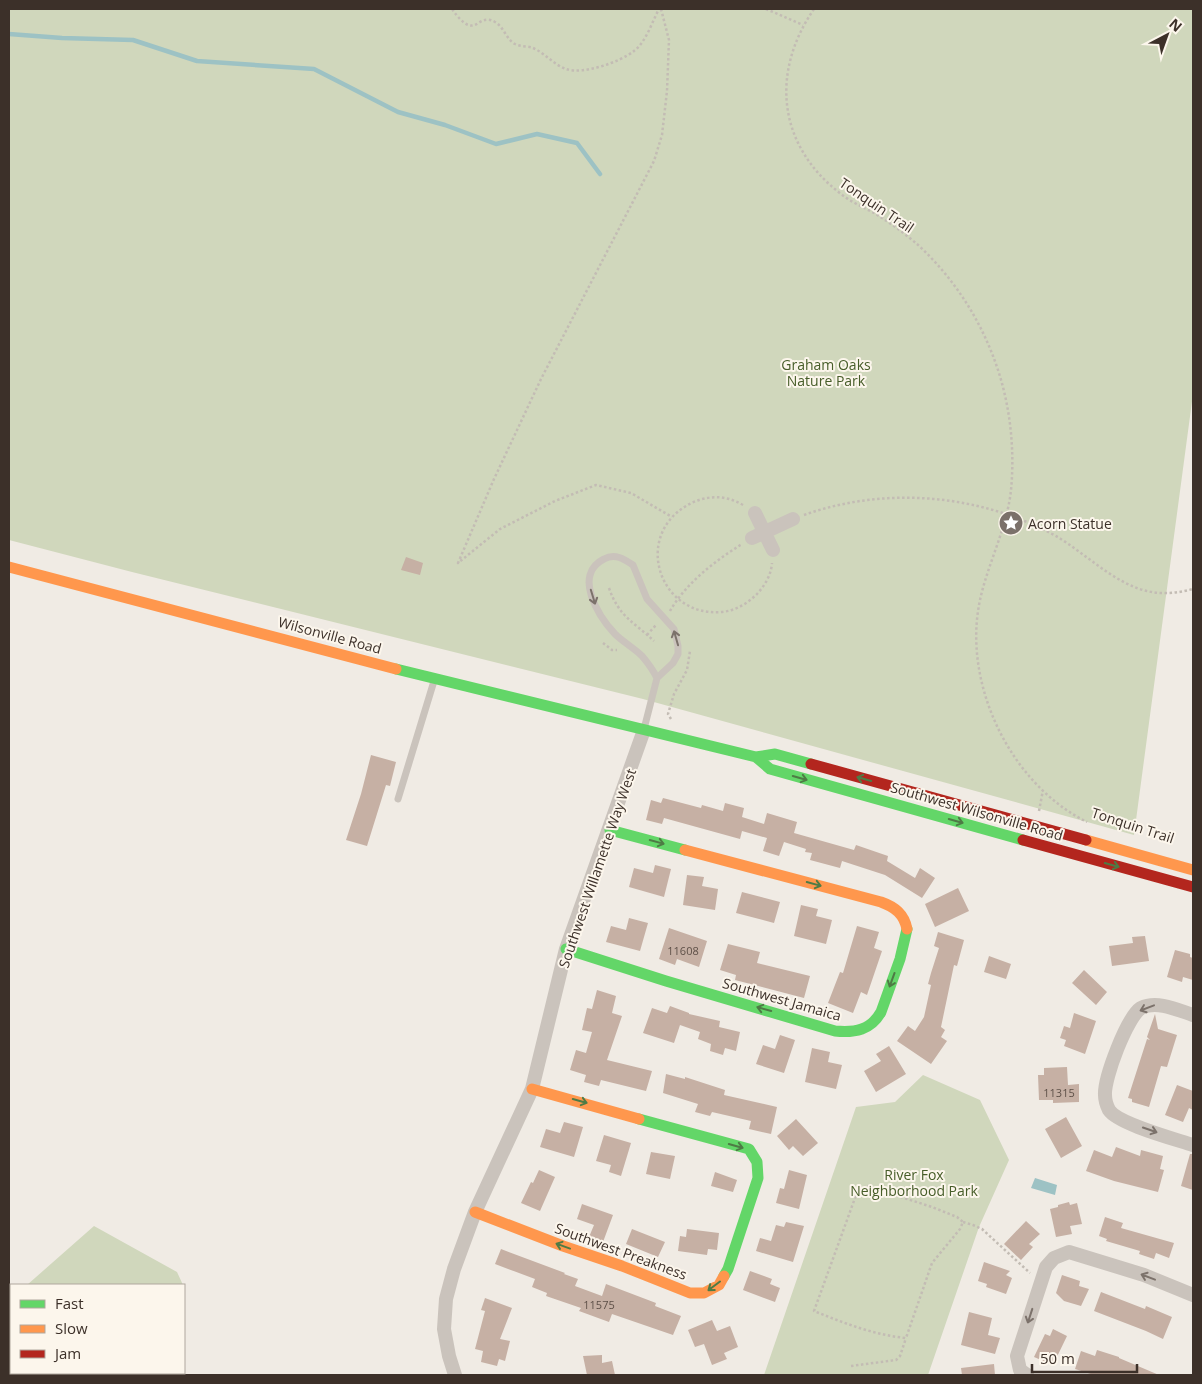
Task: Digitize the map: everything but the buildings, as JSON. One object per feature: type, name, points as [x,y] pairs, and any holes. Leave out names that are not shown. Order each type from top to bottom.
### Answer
[{"type":"main road","name":"Wilsonville Road","points":[[9,567],[435,679],[644,730]]},
{"type":"main road","name":"Southwest Wilsonville Road","points":[[644,730],[756,757],[774,754],[1193,870]]},
{"type":"main road","name":"Southwest Wilsonville Road","points":[[756,757],[770,769],[1193,887]]},
{"type":"main road","name":"Southwest Jamaica","points":[[566,949],[666,982],[848,1033],[862,1030],[876,1019],[884,1003],[906,942],[907,928],[901,915],[892,906],[867,897],[610,830]]},
{"type":"main road","name":"Southwest Preakness","points":[[475,1212],[690,1293],[704,1293],[719,1285],[728,1269],[758,1178],[756,1162],[749,1150],[532,1089]]},
{"type":"street","points":[[755,513],[758,535],[773,550]]},
{"type":"street","points":[[758,535],[793,519]]},
{"type":"street","name":"Southwest Willamette Way West","points":[[455,1375],[444,1329],[446,1299],[454,1269],[475,1212],[532,1089],[566,949],[610,830],[644,730]]},
{"type":"street","points":[[1193,1015],[1156,1005],[1141,1008],[1129,1021],[1106,1082],[1104,1097],[1109,1110],[1119,1119],[1193,1145]]},
{"type":"street","points":[[1027,1375],[1020,1370],[1017,1356],[1046,1267],[1054,1258],[1069,1252],[1144,1275],[1193,1295]]},
{"type":"lane","points":[[644,730],[658,678],[676,659],[678,646],[676,634],[674,629],[647,600],[633,564],[618,557],[607,557],[597,564],[590,578],[589,584],[594,603],[607,624],[645,660],[658,678]]},
{"type":"lane","points":[[398,799],[435,679]]},
{"type":"path","points":[[452,9],[460,21],[466,25],[472,26],[487,19],[493,20],[498,23],[511,42],[517,46],[534,48],[566,69],[587,70],[618,61],[635,51],[647,34],[660,9]]},
{"type":"path","points":[[660,9],[669,40],[662,135],[654,161],[541,379],[494,479],[458,563],[500,529],[555,502],[596,485],[631,493],[672,517]]},
{"type":"path","points":[[766,9],[803,25]]},
{"type":"path","name":"Tonquin Trail","points":[[814,9],[803,25],[792,50],[787,73],[787,104],[792,128],[801,149],[819,175],[843,196],[877,215],[897,229],[933,260],[954,285],[976,318],[991,351],[1003,385],[1011,432],[1011,490],[1006,514],[980,600],[977,620],[979,671],[986,701],[1013,755],[1032,779],[1072,814],[1093,824]]},
{"type":"path","points":[[755,513],[736,501],[709,497],[692,502],[676,512],[666,524],[659,541],[657,553],[660,575],[670,592],[677,599],[694,609],[709,613],[728,612],[749,602],[764,584],[772,567],[773,550]]},
{"type":"path","points":[[793,519],[860,501],[884,498],[922,498],[972,504],[1006,514],[1054,535],[1128,584],[1146,591],[1166,593],[1193,589]]},
{"type":"path","points":[[670,612],[677,599],[701,575],[731,552],[758,535]]},
{"type":"path","points":[[609,588],[621,613],[654,641]]},
{"type":"path","points":[[647,635],[657,624]]},
{"type":"path","points":[[632,631],[635,626]]},
{"type":"path","points":[[603,643],[612,650],[622,649]]},
{"type":"path","points":[[906,1338],[890,1337],[849,1325],[814,1311],[855,1198],[862,1188],[871,1187],[957,1217],[963,1222],[973,1225],[982,1230],[1041,1283]]},
{"type":"path","points":[[850,1366],[896,1360],[900,1356],[932,1263],[960,1229],[963,1222]]},
{"type":"green space","name":"Graham Oaks Nature Park","points":[[9,9],[1193,9],[1193,394],[1134,835],[643,699],[9,540]]},
{"type":"green space","name":"River Fox Neighborhood Park","points":[[923,1075],[980,1100],[1009,1160],[979,1227],[928,1375],[764,1375],[856,1107],[895,1102]]},
{"type":"green space","points":[[94,1226],[177,1272],[183,1284],[28,1284]]},
{"type":"green space","points":[[9,1301],[10,1374],[141,1374],[9,1375]]},
{"type":"water","points":[[1035,1178],[1057,1185],[1055,1195],[1031,1188]]},
{"type":"waterway","points":[[9,34],[133,40],[197,61],[314,69],[398,112],[445,125],[496,144],[537,134],[577,143],[600,174]]},
{"type":"traffic: fast","points":[[396,669],[756,757],[775,754],[811,764]]},
{"type":"traffic: fast","points":[[756,757],[770,769],[1023,840]]},
{"type":"traffic: fast","points":[[610,830],[685,850]]},
{"type":"traffic: fast","points":[[566,949],[835,1031],[856,1031],[872,1023],[881,1012],[900,959],[907,929]]},
{"type":"traffic: fast","points":[[639,1119],[749,1149],[757,1162],[758,1178],[724,1276]]},
{"type":"traffic: slow","points":[[9,567],[396,669]]},
{"type":"traffic: slow","points":[[1086,840],[1193,870]]},
{"type":"traffic: slow","points":[[685,850],[881,902],[891,906],[898,912],[904,919],[907,929]]},
{"type":"traffic: slow","points":[[532,1089],[639,1119]]},
{"type":"traffic: slow","points":[[475,1212],[690,1293],[704,1293],[719,1285],[724,1276]]},
{"type":"traffic: jam","points":[[811,764],[1086,840]]},
{"type":"traffic: jam","points":[[1023,840],[1193,887]]},
{"type":"place","name":"Acorn Statue","points":[[1011,523]]}]
